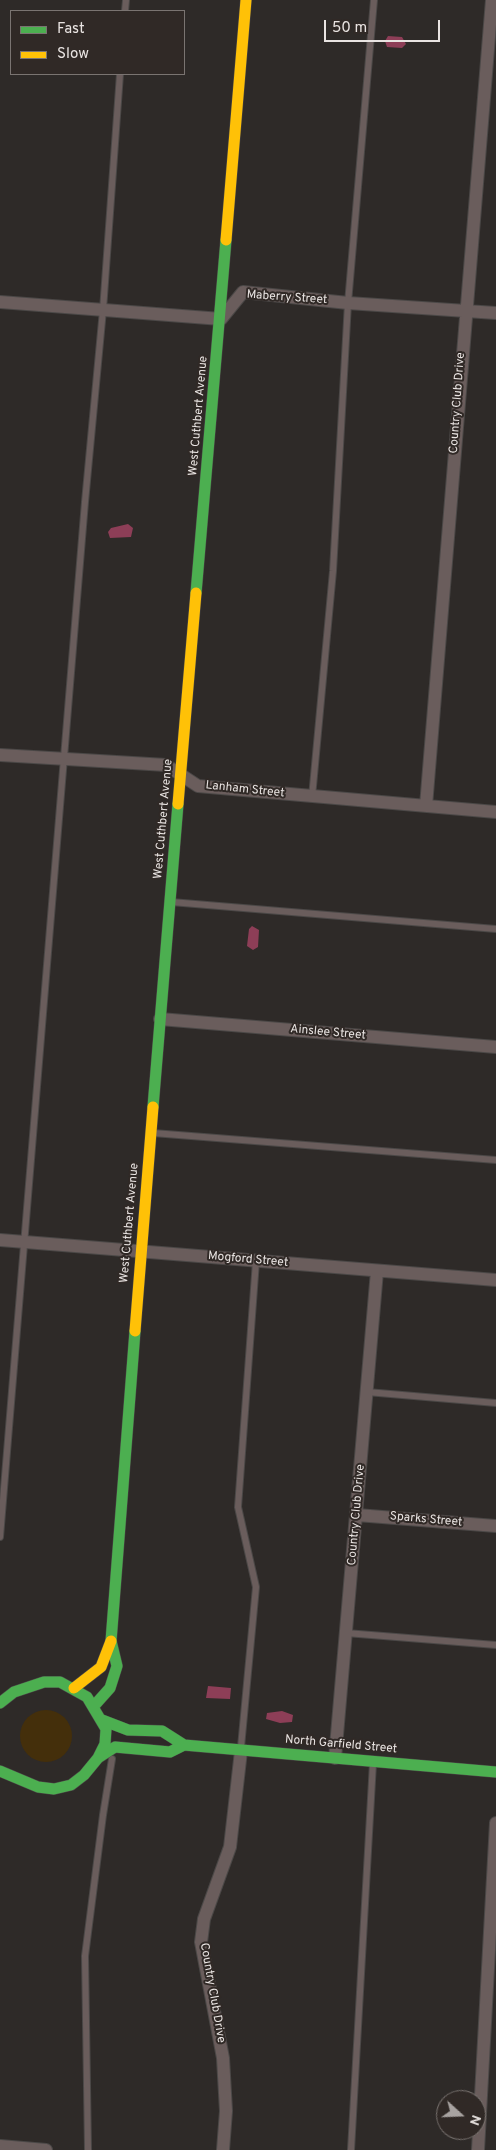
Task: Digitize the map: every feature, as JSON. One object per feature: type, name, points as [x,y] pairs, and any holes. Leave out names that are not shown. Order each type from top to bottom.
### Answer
[{"type":"street","name":"West Cuthbert Avenue","points":[[93,1707],[110,1688],[116,1666],[111,1641],[160,1019],[221,319],[246,0]]},
{"type":"street","name":"Country Club Drive","points":[[426,806],[492,0]]},
{"type":"street","name":"Maberry Street","points":[[221,319],[243,292],[348,303],[496,313]]},
{"type":"street","points":[[0,302],[221,319]]},
{"type":"street","name":"Lanham Street","points":[[0,755],[64,757],[166,765],[198,786],[496,812]]},
{"type":"street","name":"Ainslee Street","points":[[160,1019],[496,1047]]},
{"type":"street","name":"Mogford Street","points":[[0,1240],[496,1280]]},
{"type":"street","name":"Country Club Drive","points":[[335,1758],[377,1271]]},
{"type":"street","name":"Sparks Street","points":[[357,1515],[496,1526]]},
{"type":"street","name":"West Cuthbert Avenue","points":[[74,1688],[101,1667],[111,1641]]},
{"type":"street","points":[[0,1703],[14,1692],[44,1682],[60,1682],[74,1688],[87,1698],[106,1729],[104,1744],[98,1758],[84,1775],[71,1785],[54,1790],[38,1787],[1,1773]]},
{"type":"street","points":[[102,1720],[128,1730],[162,1732],[184,1745]]},
{"type":"street","points":[[98,1758],[115,1747],[170,1752],[184,1745]]},
{"type":"street","name":"North Garfield Street","points":[[184,1745],[496,1772]]},
{"type":"street","name":"Country Club Drive","points":[[223,2150],[226,2111],[223,2058],[201,1942],[204,1919],[230,1847],[241,1751]]},
{"type":"street","points":[[478,2150],[496,1824]]},
{"type":"street","points":[[0,2146],[46,2150]]},
{"type":"lane","points":[[312,796],[339,489],[348,303],[374,0]]},
{"type":"lane","points":[[0,1536],[103,310],[120,75]]},
{"type":"lane","points":[[170,902],[496,929]]},
{"type":"lane","points":[[151,1133],[496,1160]]},
{"type":"lane","points":[[241,1751],[256,1587],[238,1507],[256,1261]]},
{"type":"lane","points":[[367,1392],[496,1403]]},
{"type":"lane","points":[[346,1633],[496,1645]]},
{"type":"lane","points":[[88,2150],[85,1956],[102,1815],[112,1759]]},
{"type":"lane","points":[[350,2150],[373,1762]]},
{"type":"shaded area","points":[[388,36],[402,37],[406,44],[402,48],[387,47],[385,41]]},
{"type":"shaded area","points":[[128,524],[133,528],[131,537],[110,538],[108,532],[111,528]]},
{"type":"shaded area","points":[[252,926],[259,930],[258,947],[253,950],[247,946],[249,929]]},
{"type":"shaded area","points":[[208,1686],[231,1688],[230,1699],[206,1698]]},
{"type":"shaded area","points":[[46,1710],[56,1712],[64,1718],[70,1726],[72,1736],[70,1746],[64,1754],[56,1760],[46,1762],[36,1760],[28,1754],[22,1746],[20,1736],[22,1726],[28,1718],[36,1712]]},
{"type":"shaded area","points":[[282,1711],[293,1715],[292,1722],[280,1723],[266,1719],[267,1713]]},
{"type":"traffic: fast","points":[[196,593],[226,240]]},
{"type":"traffic: fast","points":[[153,1107],[178,804]]},
{"type":"traffic: fast","points":[[93,1707],[110,1688],[117,1666],[111,1641],[135,1331]]},
{"type":"traffic: fast","points":[[0,1703],[14,1692],[44,1682],[60,1682],[87,1697],[106,1729],[105,1744],[98,1758],[84,1775],[71,1785],[54,1789],[38,1787],[0,1771]]},
{"type":"traffic: fast","points":[[102,1720],[128,1730],[162,1731],[184,1745],[496,1772]]},
{"type":"traffic: fast","points":[[98,1758],[115,1747],[170,1752],[184,1745]]},
{"type":"traffic: slow","points":[[226,240],[246,0]]},
{"type":"traffic: slow","points":[[178,804],[196,593]]},
{"type":"traffic: slow","points":[[135,1331],[153,1107]]},
{"type":"traffic: slow","points":[[74,1688],[101,1667],[111,1641]]}]
